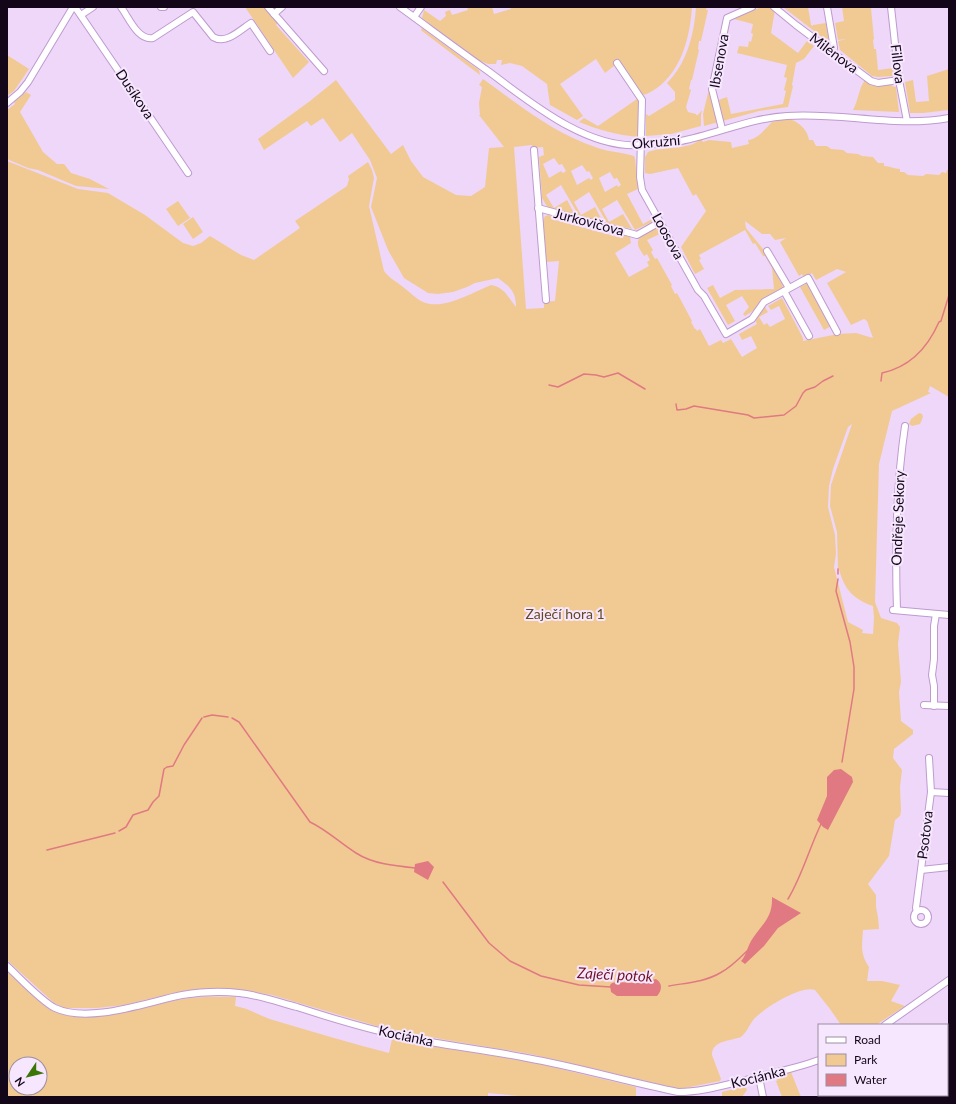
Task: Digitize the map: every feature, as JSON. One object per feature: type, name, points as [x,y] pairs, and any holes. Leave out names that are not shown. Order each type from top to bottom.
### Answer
[{"type":"street","name":"Dusíkova","points":[[74,7],[81,15],[188,173]]},
{"type":"street","points":[[7,103],[20,92],[28,82],[74,7]]},
{"type":"street","points":[[81,15],[92,7]]},
{"type":"street","points":[[121,7],[140,35],[149,39],[153,38],[192,9],[213,37],[217,39],[226,39],[251,23],[270,51]]},
{"type":"street","points":[[268,7],[324,72]]},
{"type":"street","points":[[274,14],[282,7]]},
{"type":"street","name":"Okružní","points":[[400,7],[530,102],[566,124],[596,138],[628,145],[641,146],[680,141],[750,122],[786,116],[817,116],[907,122],[949,118]]},
{"type":"street","points":[[414,17],[422,7]]},
{"type":"street","name":"Ibsenova","points":[[722,129],[712,89],[727,18],[752,7]]},
{"type":"street","name":"Milénova","points":[[774,7],[871,81],[878,83],[899,80]]},
{"type":"street","points":[[827,7],[834,48],[832,52]]},
{"type":"street","name":"Fillova","points":[[891,7],[899,80],[907,122]]},
{"type":"street","name":"Loosova","points":[[617,63],[642,100],[640,177],[642,190],[698,290],[704,296],[726,334],[752,319],[764,302],[808,278],[837,332]]},
{"type":"street","name":"Jurkovičova","points":[[534,150],[546,300]]},
{"type":"street","name":"Jurkovičova","points":[[538,208],[637,235],[660,222]]},
{"type":"street","points":[[767,251],[809,336]]},
{"type":"street","name":"Ondřeje Sekory","points":[[905,426],[901,451],[896,522],[895,610],[936,614]]},
{"type":"street","points":[[934,706],[934,686],[932,675],[934,659],[934,626],[936,614],[949,615]]},
{"type":"street","points":[[924,705],[949,706]]},
{"type":"street","name":"Psotova","points":[[917,911],[916,908],[931,792],[929,758]]},
{"type":"street","points":[[931,792],[949,793]]},
{"type":"street","points":[[921,870],[949,867]]},
{"type":"street","name":"Kociánka","points":[[7,966],[51,1006],[63,1011],[78,1013],[125,1009],[183,995],[204,993],[240,993],[261,997],[358,1026],[392,1034],[526,1057],[678,1092],[688,1092],[759,1077],[818,1060]]},
{"type":"street","points":[[886,1024],[949,981]]},
{"type":"street","points":[[759,1077],[763,1097]]},
{"type":"green space","points":[[245,7],[264,7],[278,22],[276,25],[309,62],[293,78]]},
{"type":"green space","points":[[467,7],[492,7],[494,14],[511,9],[510,7],[692,7],[687,41],[679,62],[666,81],[647,94],[643,95],[619,62],[605,73],[596,59],[560,84],[583,116],[577,120],[550,105],[547,84],[522,66],[510,63],[501,65],[502,60],[497,60],[496,64],[488,64],[478,60],[422,18],[424,10],[440,21],[446,16],[445,12],[450,10],[452,15],[468,10]]},
{"type":"green space","points":[[696,7],[707,7],[706,10],[708,10],[701,41],[699,41],[699,50],[686,107],[688,112],[696,115],[698,115],[702,110],[701,126],[671,134],[646,136],[646,114],[649,116],[675,100],[675,92],[667,83],[680,67],[688,48]]},
{"type":"green space","points":[[762,7],[770,7],[775,10],[771,33],[798,53],[807,41],[814,46],[804,59],[796,63],[788,107],[759,111],[704,126],[703,114],[709,89],[713,102],[727,97],[731,114],[783,104],[787,78],[784,77],[787,65],[737,53],[739,46],[748,47],[749,41],[751,42],[753,24],[731,18]]},
{"type":"green space","points":[[783,7],[808,7],[811,25],[813,26],[826,23],[829,41],[827,41]]},
{"type":"green space","points":[[842,7],[871,8],[874,49],[876,49],[878,70],[894,68],[895,73],[893,76],[872,76],[840,50],[838,41],[846,39],[838,40],[835,23],[844,21]]},
{"type":"green space","points":[[422,28],[479,70],[480,75],[422,31]]},
{"type":"green space","points":[[7,55],[29,69],[14,91],[7,96]]},
{"type":"green space","points":[[949,69],[949,110],[910,113],[905,82],[913,80],[916,102],[929,101],[927,76]]},
{"type":"green space","name":"Zaječí hora 1","points":[[483,79],[524,109],[552,127],[582,142],[602,149],[634,156],[638,189],[627,194],[643,224],[654,218],[652,222],[635,230],[617,200],[602,209],[609,222],[623,214],[632,229],[607,223],[589,192],[574,202],[581,215],[595,207],[603,222],[579,216],[561,185],[546,195],[554,208],[567,200],[575,215],[548,208],[542,198],[539,157],[544,155],[543,147],[533,148],[532,145],[514,147],[526,309],[544,308],[544,302],[555,301],[559,261],[546,262],[543,221],[545,216],[549,215],[551,216],[551,219],[621,238],[622,235],[630,237],[631,243],[615,253],[629,277],[649,266],[647,262],[650,260],[647,254],[644,256],[640,250],[638,241],[642,235],[653,229],[659,228],[662,233],[647,240],[653,250],[651,252],[655,259],[657,258],[672,285],[671,286],[675,294],[677,293],[695,329],[697,331],[700,329],[709,346],[721,340],[723,343],[731,339],[742,357],[757,348],[751,336],[742,340],[739,334],[757,324],[754,318],[760,310],[765,307],[768,312],[759,317],[764,325],[767,323],[770,327],[785,319],[779,306],[771,310],[768,306],[782,298],[803,338],[803,341],[838,334],[856,333],[873,338],[867,321],[864,319],[851,325],[827,283],[846,272],[837,269],[816,280],[812,273],[804,278],[802,274],[799,276],[780,242],[786,238],[775,240],[770,234],[762,234],[745,221],[746,228],[767,254],[783,286],[782,289],[745,316],[743,314],[749,307],[742,296],[726,305],[735,321],[728,325],[707,288],[713,285],[720,298],[735,290],[774,289],[772,268],[755,243],[753,244],[745,230],[699,255],[701,259],[699,260],[704,269],[695,274],[681,247],[706,211],[696,194],[693,196],[678,168],[650,174],[645,173],[645,157],[648,152],[682,147],[695,143],[701,139],[703,142],[709,140],[731,142],[732,148],[749,144],[748,140],[758,136],[772,122],[790,119],[798,123],[803,128],[809,140],[813,140],[816,146],[827,146],[831,149],[843,150],[847,153],[873,157],[878,163],[884,163],[884,166],[900,169],[900,172],[904,172],[908,175],[939,175],[942,172],[946,173],[947,170],[949,170],[949,397],[930,386],[928,392],[931,393],[892,411],[879,464],[875,602],[881,618],[897,623],[900,627],[898,644],[901,682],[899,692],[901,721],[913,730],[913,734],[894,749],[893,758],[902,770],[900,787],[901,811],[900,816],[895,820],[889,856],[868,884],[876,895],[879,929],[863,930],[862,950],[869,967],[867,981],[882,981],[900,985],[891,1001],[905,1006],[878,1024],[840,1024],[815,990],[809,989],[792,994],[783,998],[759,1014],[741,1037],[715,1046],[712,1055],[721,1079],[720,1081],[685,1088],[676,1088],[530,1054],[380,1027],[272,995],[235,989],[182,991],[124,1005],[97,1008],[65,1008],[54,1003],[7,960],[7,161],[78,189],[108,193],[145,215],[183,243],[193,246],[201,243],[210,236],[241,255],[254,260],[300,228],[295,221],[347,186],[349,179],[348,176],[368,162],[374,178],[369,206],[384,271],[389,276],[417,299],[431,304],[440,304],[458,300],[491,285],[503,290],[516,307],[515,297],[512,290],[498,278],[475,283],[453,292],[438,294],[428,293],[404,278],[388,250],[371,207],[377,178],[370,160],[352,133],[340,142],[323,118],[311,126],[307,121],[264,150],[258,139],[336,80],[391,154],[403,145],[411,161],[423,177],[456,195],[471,196],[485,187],[489,148],[504,147],[479,115],[479,103],[482,87],[479,85]],"holes":[[[554,158],[559,165],[562,164],[566,171],[563,173],[561,171],[549,178],[543,164]],[[582,165],[587,172],[589,171],[593,178],[591,180],[589,178],[577,185],[571,171]],[[610,172],[614,179],[617,178],[621,185],[618,187],[617,185],[605,192],[599,178]],[[852,424],[831,485],[830,506],[837,532],[838,569],[850,592],[860,600],[873,606],[873,634],[862,633],[863,630],[848,622],[834,567],[836,554],[835,535],[828,507],[829,486],[833,469],[848,427]]]},
{"type":"green space","points":[[865,80],[891,84],[892,86],[896,87],[899,112],[853,110]]},
{"type":"green space","points":[[26,92],[31,95],[20,112],[43,152],[57,164],[64,164],[71,173],[90,179],[109,189],[76,186],[7,159],[7,110]]},
{"type":"green space","points":[[637,95],[639,100],[638,137],[608,132],[579,122],[584,118],[598,126],[637,99],[635,96]]},
{"type":"green space","points":[[178,201],[190,218],[178,226],[166,209]]},
{"type":"green space","points":[[193,217],[203,232],[193,239],[183,224]]},
{"type":"green space","points":[[808,283],[831,326],[824,330],[800,287]]},
{"type":"green space","points":[[919,413],[922,414],[923,417],[920,424],[912,426],[909,424],[911,419]]},
{"type":"green space","points":[[7,971],[46,1007],[60,1014],[77,1017],[95,1016],[114,1014],[190,998],[236,997],[235,1006],[245,1008],[268,1018],[389,1053],[392,1039],[527,1061],[636,1087],[636,1097],[530,1097],[488,1093],[488,1097],[7,1097]]},
{"type":"green space","points":[[791,1072],[801,1097],[782,1097],[776,1081],[778,1080],[775,1079],[774,1076]]},
{"type":"green space","points":[[743,1087],[747,1090],[742,1097],[722,1097],[722,1092]]},
{"type":"water","points":[[841,769],[852,777],[853,782],[828,830],[817,820],[827,796],[827,777],[834,770]]},
{"type":"water","points":[[428,861],[434,867],[428,880],[414,872],[415,864]]},
{"type":"water","points":[[772,897],[801,913],[778,928],[764,946],[745,964],[741,961],[751,941],[766,921],[771,910]]},
{"type":"water","points":[[656,979],[661,985],[660,992],[657,996],[617,996],[611,992],[610,985],[612,983],[635,983]]},
{"type":"waterway","name":"Zaječí potok","points":[[881,381],[882,373],[901,366],[924,348],[941,321],[949,295]]},
{"type":"waterway","points":[[549,385],[558,387],[584,374],[604,377],[618,373],[645,389]]},
{"type":"waterway","points":[[676,404],[677,410],[694,406],[748,415],[754,418],[784,415],[796,406],[806,390],[815,387],[833,376]]},
{"type":"waterway","name":"Zaječí potok","points":[[838,569],[838,574]]},
{"type":"waterway","name":"Zaječí potok","points":[[838,579],[836,591],[850,642],[854,667],[854,689],[842,762]]},
{"type":"waterway","points":[[204,717],[212,715],[228,717]]},
{"type":"waterway","points":[[119,831],[126,827],[133,815],[148,810],[159,796],[164,769],[173,766],[184,745],[202,718]]},
{"type":"waterway","points":[[232,718],[239,722],[310,822],[363,857],[384,864],[416,868]]},
{"type":"waterway","name":"Zaječí potok","points":[[788,899],[821,824]]},
{"type":"waterway","points":[[47,850],[115,833]]},
{"type":"waterway","name":"Zaječí potok","points":[[443,882],[489,943],[510,961],[541,976],[579,985],[611,987]]},
{"type":"waterway","name":"Zaječí potok","points":[[669,986],[695,982],[714,976],[731,966],[747,951]]}]
